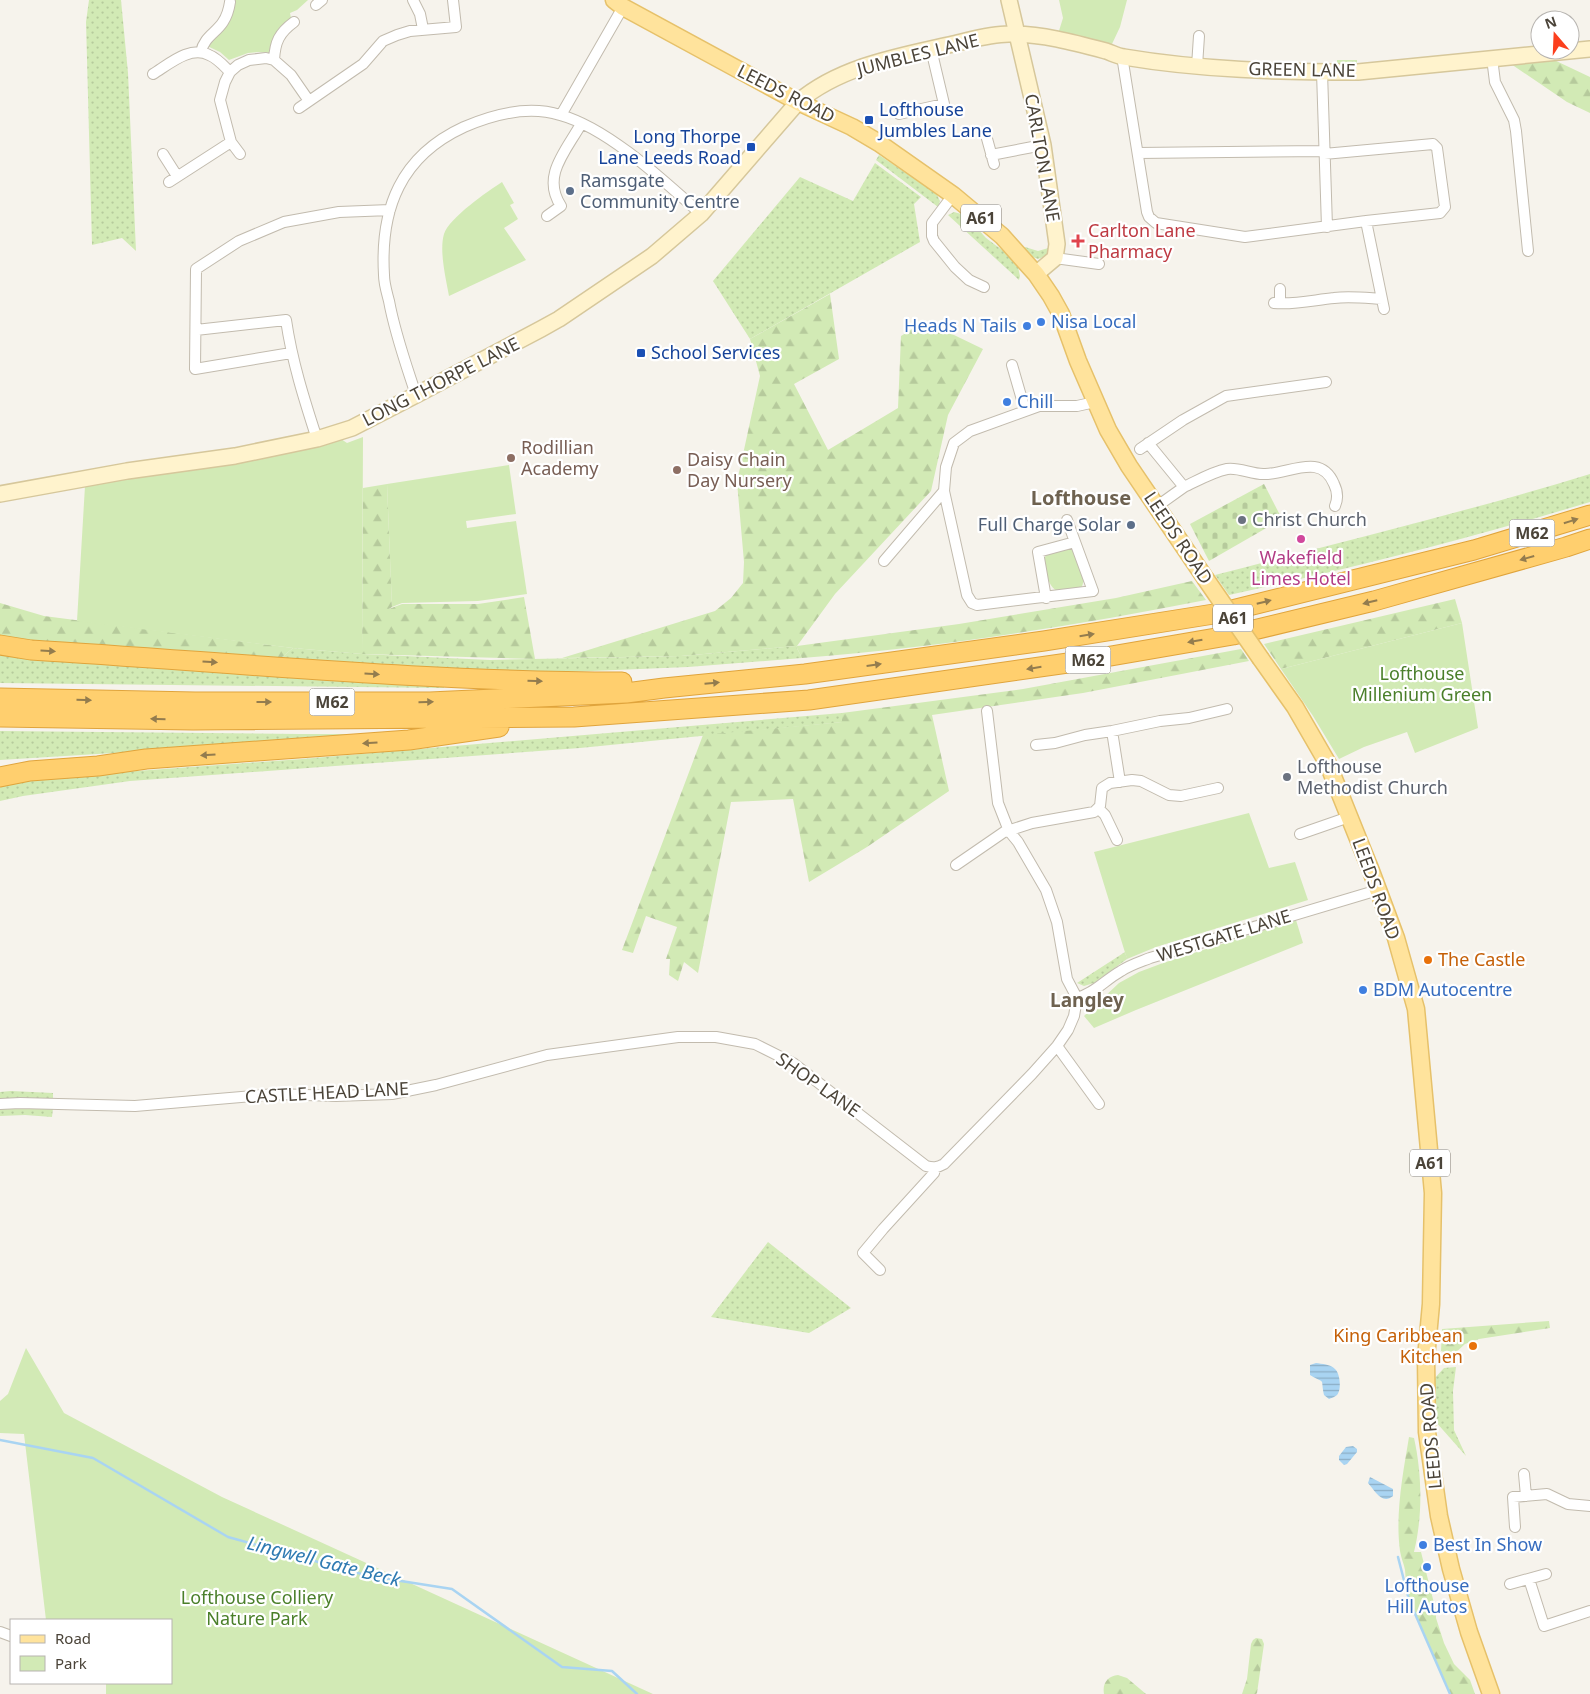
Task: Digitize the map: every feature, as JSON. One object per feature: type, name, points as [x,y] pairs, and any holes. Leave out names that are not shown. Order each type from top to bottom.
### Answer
[{"type":"highway","name":"M62","points":[[0,698],[195,702],[430,702],[626,694],[664,688],[805,674],[1044,641],[1220,613],[1474,550],[1590,515]]},
{"type":"highway","name":"M62","points":[[0,717],[193,720],[574,717],[809,700],[1082,661],[1223,636],[1374,601],[1590,539]]},
{"type":"highway","points":[[0,645],[31,650],[358,673],[542,682],[633,682],[664,688]]},
{"type":"highway","name":"M62","points":[[146,759],[410,740],[574,717]]},
{"type":"highway","points":[[0,767],[82,760],[146,759]]},
{"type":"highway","points":[[0,777],[30,771],[98,766],[146,759]]},
{"type":"main road","name":"CARLTON LANE","points":[[1009,0],[1043,144],[1057,244],[1055,258]]},
{"type":"main road","name":"LEEDS ROAD","points":[[618,4],[798,102],[852,127],[879,143],[953,195],[1002,236],[1036,274],[1061,314],[1095,402],[1129,466],[1295,707],[1328,764],[1396,938],[1416,1009],[1432,1193],[1431,1304],[1426,1358],[1427,1432],[1439,1516],[1451,1569],[1469,1632],[1491,1694]]},
{"type":"main road","name":"JUMBLES LANE","points":[[798,102],[818,87],[878,62],[996,35],[1017,34]]},
{"type":"main road","name":"GREEN LANE","points":[[1017,34],[1056,39],[1122,56],[1197,66],[1322,72],[1386,70],[1590,49]]},
{"type":"main road","name":"LONG THORPE LANE","points":[[0,494],[127,470],[235,456],[317,439],[352,428],[559,319],[652,256],[701,214],[798,102]]},
{"type":"main road","points":[[1036,274],[1055,258]]},
{"type":"street","points":[[412,0],[420,14],[423,30]]},
{"type":"street","points":[[299,108],[363,64],[384,41],[397,35],[456,26],[453,0]]},
{"type":"street","points":[[201,52],[206,38],[224,22],[230,2]]},
{"type":"street","points":[[561,115],[618,4]]},
{"type":"street","points":[[274,60],[275,45],[284,29],[294,22]]},
{"type":"street","points":[[1197,66],[1199,36]]},
{"type":"street","points":[[900,114],[944,104],[931,49]]},
{"type":"street","points":[[152,74],[188,53],[201,52],[211,55],[230,72]]},
{"type":"street","points":[[1122,56],[1147,212],[1156,223],[1246,237],[1440,213],[1444,207],[1438,148],[1433,144],[1324,152],[1138,153]]},
{"type":"street","points":[[240,154],[230,142],[220,100],[221,91],[230,72],[238,65],[249,60],[266,58],[274,60],[291,75],[309,101]]},
{"type":"street","points":[[1498,58],[1495,82],[1514,120],[1528,251]]},
{"type":"street","points":[[1322,72],[1327,226]]},
{"type":"street","points":[[416,395],[394,330],[384,276],[385,242],[395,192],[404,175],[418,158],[437,142],[456,131],[483,120],[519,111],[540,110],[561,115],[601,134],[619,146],[671,187],[701,214]]},
{"type":"street","points":[[547,216],[561,206],[554,192],[553,176],[581,124]]},
{"type":"street","points":[[986,135],[992,159],[1043,144]]},
{"type":"street","points":[[163,154],[173,179],[230,142]]},
{"type":"street","points":[[953,195],[932,223],[932,236],[934,241],[962,274],[969,280],[984,287]]},
{"type":"street","points":[[291,353],[195,369],[196,269],[239,241],[284,222],[339,212],[390,210]]},
{"type":"street","points":[[1280,289],[1277,303],[1342,298],[1383,304],[1366,221]]},
{"type":"street","points":[[1055,258],[1099,264]]},
{"type":"street","points":[[196,330],[286,320],[291,353],[301,392],[317,439]]},
{"type":"street","points":[[1012,365],[1025,410]]},
{"type":"street","points":[[1184,487],[1144,446],[1182,420],[1226,396],[1314,388],[1326,382]]},
{"type":"street","points":[[1067,520],[1093,592],[977,605],[969,601],[967,595],[944,491],[946,468],[954,443],[970,431],[1040,406],[1077,406],[1095,402]]},
{"type":"street","points":[[1156,507],[1184,487],[1228,469],[1264,474],[1303,466],[1324,470],[1331,477],[1338,500],[1335,506]]},
{"type":"street","points":[[884,561],[944,491]]},
{"type":"street","points":[[1046,598],[1038,552],[1075,542]]},
{"type":"street","points":[[1036,745],[1160,721],[1189,718],[1227,709]]},
{"type":"street","points":[[880,1270],[863,1253],[939,1166],[1032,1074],[1057,1046],[1068,1030],[1074,1016],[1077,998],[1067,979],[1057,922],[1046,890],[1018,842],[1009,831],[998,803],[987,711]]},
{"type":"street","points":[[1112,731],[1120,782]]},
{"type":"street","points":[[956,865],[999,835],[1009,831],[1032,823],[1091,813],[1098,808],[1102,788],[1107,784],[1141,781],[1168,795],[1181,796],[1218,788]]},
{"type":"street","points":[[1098,808],[1105,815],[1117,840]]},
{"type":"street","points":[[1300,834],[1349,817]]},
{"type":"street","name":"WESTGATE LANE","points":[[1077,998],[1087,996],[1120,971],[1150,958],[1378,890]]},
{"type":"street","name":"CASTLE HEAD LANE","points":[[0,1104],[135,1106],[276,1094],[336,1096],[392,1094],[436,1085],[547,1055],[678,1037]]},
{"type":"street","name":"SHOP LANE","points":[[678,1037],[716,1037],[755,1044],[793,1063],[926,1166],[939,1166]]},
{"type":"street","points":[[1057,1046],[1099,1104]]},
{"type":"street","points":[[1524,1474],[1526,1496]]},
{"type":"street","points":[[1515,1527],[1513,1497],[1546,1494],[1568,1504],[1590,1506]]},
{"type":"street","points":[[1510,1584],[1546,1574]]},
{"type":"street","points":[[1528,1579],[1544,1626],[1590,1611]]},
{"type":"green space","points":[[89,0],[121,0],[128,73],[136,251],[122,238],[92,245],[86,22]]},
{"type":"green space","points":[[235,0],[308,0],[297,10],[290,13],[291,18],[282,25],[274,37],[271,53],[248,53],[229,60],[220,52],[205,45]]},
{"type":"green space","points":[[1059,0],[1127,0],[1120,27],[1112,44],[1058,34],[1063,18]]},
{"type":"green space","points":[[1337,60],[1357,60],[1357,67],[1337,67]]},
{"type":"green space","points":[[1554,60],[1590,77],[1590,113],[1567,102],[1511,64]]},
{"type":"green space","points":[[879,155],[936,193],[940,201],[938,207],[876,160]]},
{"type":"green space","points":[[875,163],[921,197],[914,204],[920,242],[750,339],[713,281],[800,177],[853,201]]},
{"type":"green space","points":[[502,182],[514,203],[510,205],[518,219],[504,228],[526,260],[449,296],[442,248],[444,234],[453,220]]},
{"type":"green space","points":[[954,212],[965,215],[986,238],[1010,256],[1018,267],[1019,280],[948,215]]},
{"type":"green space","points":[[1025,247],[1038,251],[1052,247],[1048,255],[1038,259],[1030,256]]},
{"type":"green space","points":[[830,294],[839,359],[794,384],[828,450],[898,408],[901,336],[925,321],[983,349],[948,415],[931,491],[835,594],[797,646],[959,624],[1116,598],[1192,581],[1206,600],[1106,619],[1005,635],[853,654],[802,658],[796,646],[681,656],[562,658],[715,611],[731,598],[743,583],[744,562],[737,482],[760,376],[750,339]]},
{"type":"green space","points":[[363,437],[362,654],[293,648],[77,621],[85,486],[196,468],[341,439],[347,443]]},
{"type":"green space","points":[[509,465],[516,514],[466,521],[467,528],[516,521],[527,594],[478,601],[402,603],[392,607],[387,484]]},
{"type":"green space","points":[[1590,474],[1590,502],[1455,540],[1320,575],[1229,595],[1215,575],[1450,514]]},
{"type":"green space","points":[[387,484],[392,607],[389,609],[402,604],[478,604],[524,597],[535,659],[362,654],[363,488]]},
{"type":"green space","points":[[1264,484],[1282,519],[1209,561],[1190,524]]},
{"type":"green space","points":[[1071,548],[1083,574],[1083,584],[1081,588],[1061,592],[1056,590],[1050,583],[1046,572],[1045,557],[1047,554]]},
{"type":"green space","points":[[1455,599],[1462,623],[1281,669],[1264,644]]},
{"type":"green space","points":[[0,603],[44,616],[293,648],[281,658],[8,638],[0,636]]},
{"type":"green space","name":"Lofthouse Millenium Green","points":[[1462,623],[1478,728],[1415,753],[1407,732],[1364,747],[1339,759],[1281,669]]},
{"type":"green space","points":[[796,646],[802,658],[688,667],[513,673],[281,658],[293,648],[362,654],[490,660],[681,656]]},
{"type":"green space","points":[[1241,649],[1249,661],[1083,693],[932,715],[949,791],[867,847],[809,882],[793,799],[731,802],[698,973],[684,962],[678,981],[669,975],[670,959],[666,959],[677,927],[646,916],[633,953],[622,950],[703,735],[842,722],[842,713],[1023,689]]},
{"type":"green space","points":[[0,652],[444,686],[444,688],[0,683]]},
{"type":"green space","points":[[842,713],[843,722],[580,748],[130,781],[0,801],[0,784],[27,779],[302,759]]},
{"type":"green space","points":[[0,731],[394,734],[372,737],[0,760]]},
{"type":"green space","points":[[1249,813],[1269,868],[1295,862],[1308,900],[1156,947],[1127,959],[1094,852]]},
{"type":"green space","points":[[1296,920],[1303,943],[1094,1028],[1084,1016],[1119,983],[1139,972]]},
{"type":"green space","points":[[1125,952],[1127,959],[1094,983],[1084,986],[1077,983]]},
{"type":"green space","points":[[0,1092],[53,1093],[53,1100],[0,1100]]},
{"type":"green space","points":[[0,1108],[53,1108],[52,1117],[0,1116]]},
{"type":"green space","points":[[768,1242],[851,1308],[809,1333],[711,1317]]},
{"type":"green space","points":[[1549,1321],[1550,1328],[1479,1339],[1465,1344],[1453,1355],[1441,1351],[1442,1329]]},
{"type":"green space","name":"Lofthouse Colliery Nature Park","points":[[26,1348],[64,1413],[222,1497],[653,1694],[106,1694],[106,1684],[172,1684],[172,1619],[46,1619],[24,1434],[0,1433],[0,1401],[8,1394]]},
{"type":"green space","points":[[1456,1367],[1453,1391],[1454,1430],[1466,1456],[1435,1421],[1433,1380],[1444,1368]]},
{"type":"green space","points":[[1409,1437],[1414,1438],[1420,1480],[1419,1524],[1414,1552],[1421,1552],[1436,1611],[1436,1618],[1444,1643],[1454,1664],[1470,1680],[1475,1694],[1450,1694],[1409,1600],[1400,1551],[1398,1523],[1400,1494]]},
{"type":"green space","points":[[1256,1638],[1262,1639],[1264,1644],[1257,1693],[1242,1694],[1247,1679],[1251,1644]]},
{"type":"green space","points":[[1118,1675],[1127,1678],[1146,1694],[1104,1694],[1106,1681]]},
{"type":"water","points":[[1316,1363],[1331,1366],[1337,1371],[1340,1386],[1339,1393],[1329,1399],[1324,1395],[1322,1382],[1310,1375],[1310,1365]]},
{"type":"water","points":[[1353,1446],[1357,1449],[1357,1452],[1344,1465],[1339,1460],[1339,1456],[1346,1447]]},
{"type":"water","points":[[1370,1477],[1393,1489],[1393,1496],[1385,1499],[1379,1496],[1368,1483]]},
{"type":"waterway","name":"Lingwell Gate Beck","points":[[0,1440],[93,1458],[228,1537],[369,1576],[452,1589],[562,1667],[612,1671],[637,1694]]},
{"type":"waterway","points":[[1398,1557],[1409,1600],[1450,1694]]},
{"type":"place","name":"Lofthouse Jumbles Lane","points":[[869,120]]},
{"type":"place","name":"Long Thorpe Lane Leeds Road","points":[[751,147]]},
{"type":"place","name":"Ramsgate Community Centre","points":[[570,191]]},
{"type":"place","name":"Carlton Lane Pharmacy","points":[[1078,241]]},
{"type":"place","name":"Nisa Local","points":[[1041,322]]},
{"type":"place","name":"Heads N Tails","points":[[1027,326]]},
{"type":"place","name":"School Services","points":[[641,353]]},
{"type":"place","name":"Chill","points":[[1007,402]]},
{"type":"place","name":"Rodillian Academy","points":[[511,458]]},
{"type":"place","name":"Daisy Chain Day Nursery","points":[[677,470]]},
{"type":"place","name":"Christ Church","points":[[1242,520]]},
{"type":"place","name":"Full Charge Solar","points":[[1131,525]]},
{"type":"place","name":"Wakefield Limes Hotel","points":[[1301,539]]},
{"type":"place","name":"Lofthouse Methodist Church","points":[[1287,777]]},
{"type":"place","name":"The Castle","points":[[1428,960]]},
{"type":"place","name":"BDM Autocentre","points":[[1363,990]]},
{"type":"place","name":"King Caribbean Kitchen","points":[[1473,1346]]},
{"type":"place","name":"Best In Show","points":[[1423,1545]]},
{"type":"place","name":"Lofthouse Hill Autos","points":[[1427,1567]]},
{"type":"district","name":"Lofthouse","points":[[1081,498]]},
{"type":"district","name":"Langley","points":[[1087,1000]]}]
